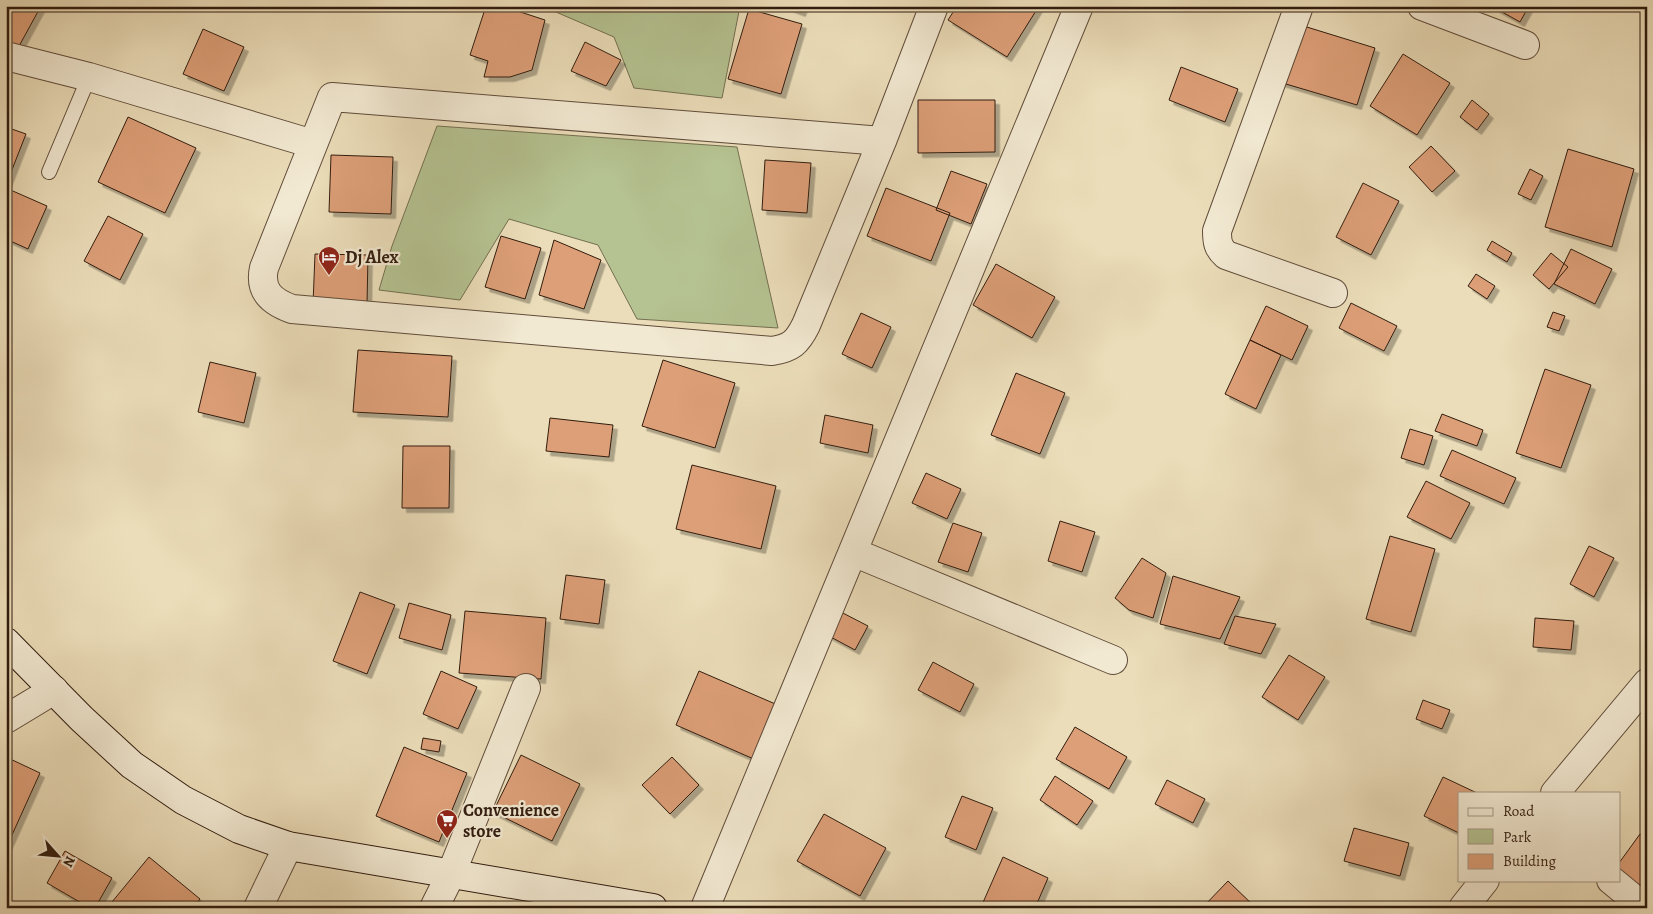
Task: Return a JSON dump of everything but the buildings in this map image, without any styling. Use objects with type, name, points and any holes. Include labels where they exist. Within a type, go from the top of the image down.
[{"type":"street","points":[[882,141],[332,97],[262,279],[265,290],[272,299],[281,306],[292,309],[772,351],[785,349],[800,337],[882,141],[934,6]]},
{"type":"street","points":[[705,908],[1079,6]]},
{"type":"street","points":[[1299,6],[1217,231],[1217,241],[1220,249],[1226,255],[1333,293]]},
{"type":"street","points":[[1422,6],[1525,45]]},
{"type":"street","points":[[6,56],[89,77],[313,144]]},
{"type":"street","points":[[853,552],[1113,660]]},
{"type":"street","points":[[6,642],[132,765],[182,800],[239,829],[288,846],[653,908]]},
{"type":"street","points":[[1556,792],[1647,683]]},
{"type":"street","points":[[434,908],[451,874],[526,688]]},
{"type":"street","points":[[6,719],[54,690]]},
{"type":"street","points":[[258,908],[288,846]]},
{"type":"street","points":[[1463,908],[1483,882]]},
{"type":"street","points":[[1613,882],[1645,908]]},
{"type":"lane","points":[[49,172],[89,77]]},
{"type":"green space","points":[[542,6],[740,6],[722,98],[634,88],[614,37]]},
{"type":"green space","points":[[437,126],[737,147],[778,328],[637,319],[598,245],[509,219],[460,300],[379,290],[392,246]]},
{"type":"place","name":"Dj Alex","points":[[329,276]]},
{"type":"place","name":"Convenience store","points":[[447,839]]}]
